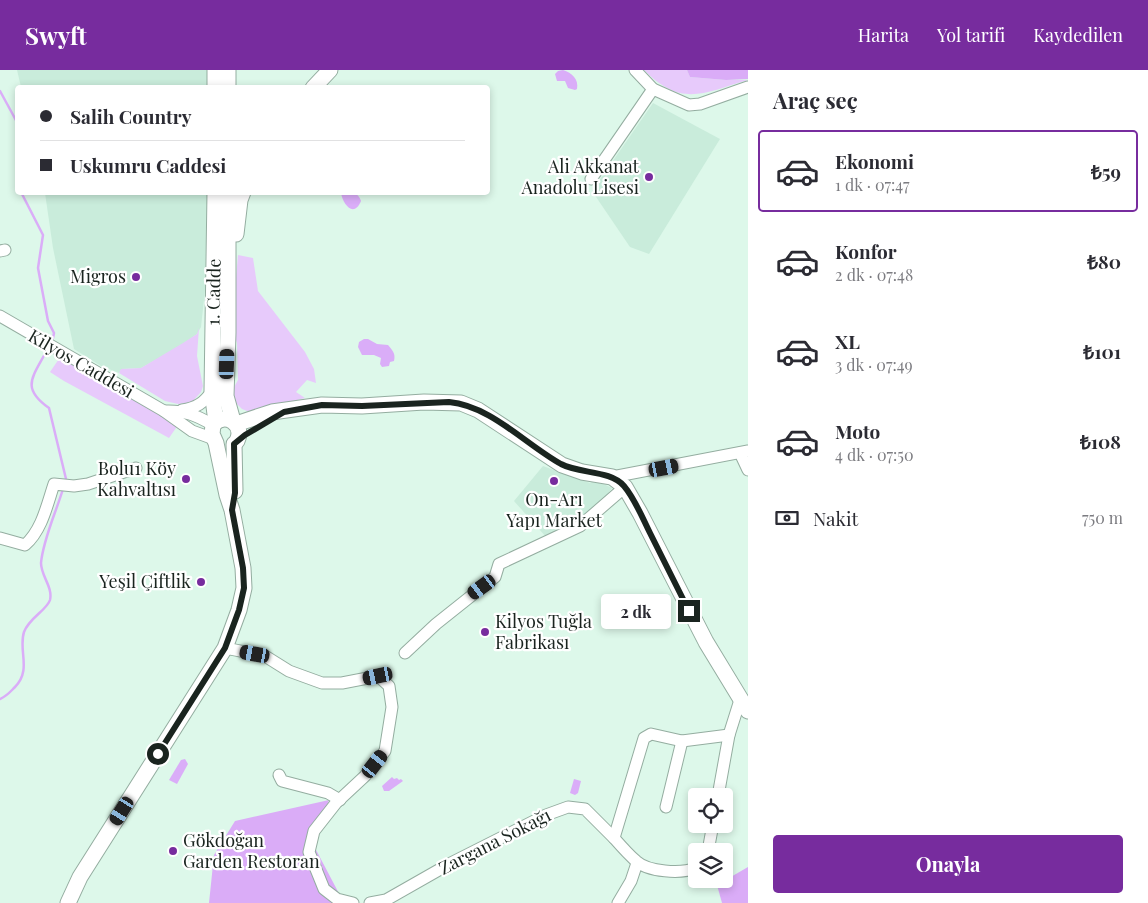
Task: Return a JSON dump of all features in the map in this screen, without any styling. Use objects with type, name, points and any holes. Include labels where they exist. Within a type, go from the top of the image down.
[{"type":"main road","points":[[215,70],[215,85]]},
{"type":"main road","points":[[228,70],[228,85]]},
{"type":"main road","points":[[316,85],[330,70]]},
{"type":"main road","name":"1. Cadde","points":[[228,195],[226,396],[234,422]]},
{"type":"main road","points":[[228,275],[242,195]]},
{"type":"main road","name":"1. Cadde","points":[[215,200],[212,391],[215,432],[227,495],[232,510]]},
{"type":"main road","points":[[284,412],[235,442],[225,446],[215,432],[225,419],[234,422],[272,412],[284,412],[322,405],[362,406],[424,402],[461,403],[478,410],[562,465],[582,472],[612,477],[625,487],[693,619],[744,705]]},
{"type":"main road","points":[[228,404],[238,414],[259,416]]},
{"type":"main road","points":[[68,903],[85,870],[225,648],[238,612],[244,588],[243,568],[232,510],[235,493],[235,442],[240,432],[234,422]]},
{"type":"street","points":[[635,70],[653,89],[689,105],[700,104],[748,87]]},
{"type":"street","points":[[592,179],[653,89]]},
{"type":"street","name":"Kilyos Caddesi","points":[[2,320],[164,411],[192,431],[215,432]]},
{"type":"street","points":[[164,411],[197,406],[212,391]]},
{"type":"street","points":[[179,410],[199,416],[215,432]]},
{"type":"street","points":[[612,477],[744,452],[748,470]]},
{"type":"street","points":[[0,538],[25,545],[33,538],[54,484],[88,484],[136,468]]},
{"type":"street","points":[[405,653],[442,619],[495,577],[499,564],[580,526],[625,487]]},
{"type":"street","points":[[225,648],[266,656],[289,671],[322,683],[342,683],[378,676],[389,686],[392,707],[385,751],[366,776],[340,800],[314,831],[309,852],[324,889],[337,899],[353,903]]},
{"type":"street","points":[[719,788],[729,735],[744,705]]},
{"type":"street","points":[[614,838],[644,738],[651,734],[682,741],[729,735]]},
{"type":"street","points":[[666,807],[682,741]]},
{"type":"street","points":[[279,775],[282,781],[328,793],[340,800]]},
{"type":"street","name":"Zargana Sokağı","points":[[370,903],[386,900],[452,863],[546,815],[568,808],[585,809],[637,862]]},
{"type":"street","points":[[618,903],[631,881],[637,862],[661,871],[688,870]]},
{"type":"shaded area","points":[[17,70],[207,70],[207,85],[21,85]]},
{"type":"shaded area","points":[[563,70],[574,77],[577,82],[577,89],[568,88],[565,81],[557,81],[555,74]]},
{"type":"shaded area","points":[[644,70],[687,70],[690,77],[748,80],[705,93],[682,93],[658,82]]},
{"type":"shaded area","points":[[687,70],[748,70],[748,79],[726,80],[690,77]]},
{"type":"shaded area","name":"Ali Akkanat Anadolu Lisesi","points":[[653,103],[720,139],[649,254],[630,247],[592,191]]},
{"type":"shaded area","points":[[45,195],[207,195],[205,290],[201,327],[197,334],[177,348],[141,368],[122,369],[119,373],[101,366],[74,349],[53,248]]},
{"type":"shaded area","points":[[342,195],[358,195],[361,201],[355,209],[349,208]]},
{"type":"shaded area","points":[[238,255],[253,258],[258,291],[305,352],[314,369],[316,383],[307,380],[296,392],[305,398],[250,412],[242,409],[236,403],[233,389],[238,380],[237,343],[233,332]]},
{"type":"shaded area","points":[[199,328],[197,356],[203,386],[201,392],[192,402],[178,404],[165,401],[119,373],[121,369],[141,368],[197,334]]},
{"type":"shaded area","points":[[364,339],[377,344],[388,345],[394,354],[394,361],[390,362],[389,366],[382,367],[380,364],[381,358],[374,355],[362,355],[358,347],[359,342]]},
{"type":"shaded area","points":[[61,356],[178,425],[169,438],[64,381],[50,372]]},
{"type":"shaded area","points":[[543,466],[590,483],[595,480],[612,488],[603,501],[576,522],[547,538],[514,501]]},
{"type":"shaded area","points":[[185,759],[188,764],[177,784],[169,780],[181,760]]},
{"type":"shaded area","points":[[392,777],[403,781],[389,791],[384,791],[382,786]]},
{"type":"shaded area","points":[[574,779],[581,781],[578,793],[575,795],[570,793]]},
{"type":"shaded area","points":[[329,800],[314,846],[344,903],[209,903],[214,855],[235,821]]},
{"type":"shaded area","points":[[748,867],[748,903],[722,903],[718,888],[733,888],[733,876]]},
{"type":"waterway","points":[[0,91],[15,118]]},
{"type":"waterway","points":[[23,195],[43,235],[38,268],[48,321],[54,333],[53,338]]},
{"type":"waterway","points":[[46,352],[33,376],[32,388],[40,401],[49,408],[66,479],[65,482]]},
{"type":"waterway","points":[[0,699],[5,697],[20,680],[24,667],[22,646],[24,632],[30,622],[50,600],[50,591],[41,563],[42,554],[63,489]]},
{"type":"place","name":"Ali Akkanat Anadolu Lisesi","points":[[649,177]]},
{"type":"place","name":"Migros","points":[[136,277]]},
{"type":"place","name":"Bolu1 Köy Kahvaltısı","points":[[186,479]]},
{"type":"place","name":"On-Arı Yapı Market","points":[[554,481]]},
{"type":"place","name":"Yeşil Çiftlik","points":[[201,582]]},
{"type":"place","name":"Kilyos Tuğla Fabrikası","points":[[485,632]]},
{"type":"place","name":"Gökdoğan Garden Restoran","points":[[173,851]]},
{"type":"route","points":[[158,754],[225,648],[239,610],[244,588],[243,568],[232,510],[235,493],[234,444],[245,435],[284,412],[322,405],[362,406],[424,402],[461,403],[478,410],[562,465],[582,472],[612,477],[620,482],[640,513],[689,611]]}]
